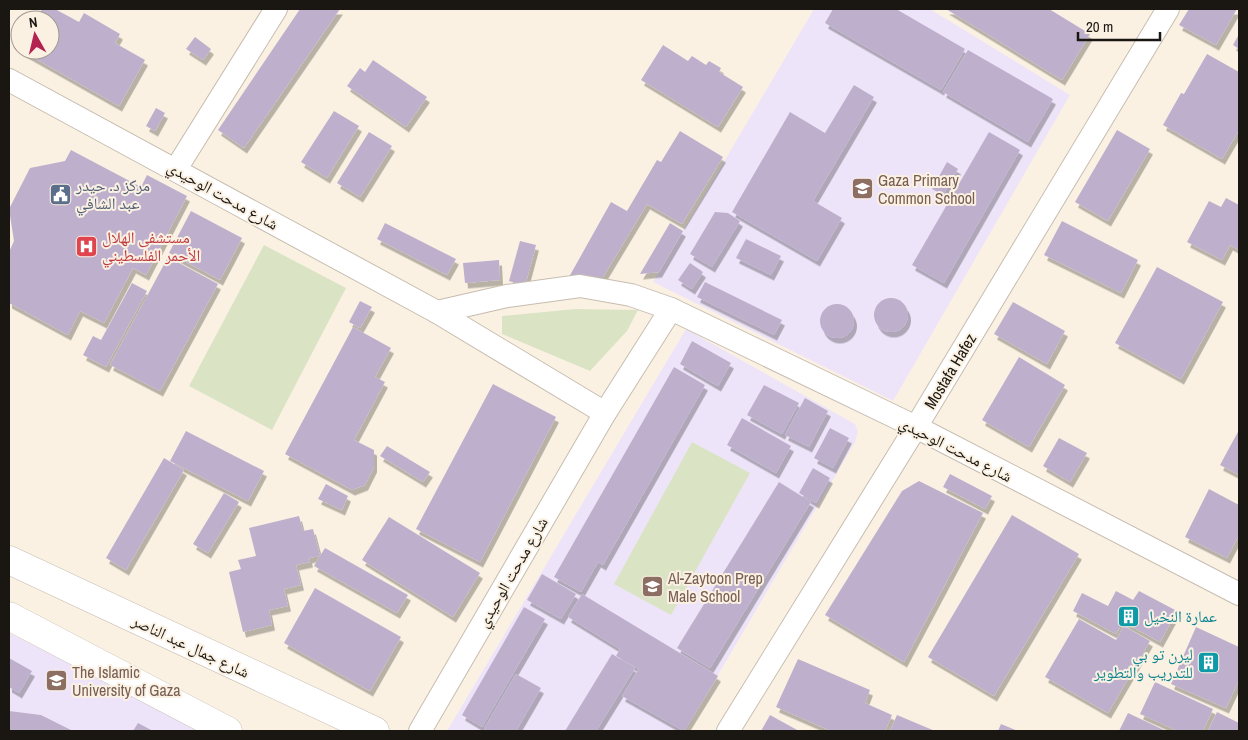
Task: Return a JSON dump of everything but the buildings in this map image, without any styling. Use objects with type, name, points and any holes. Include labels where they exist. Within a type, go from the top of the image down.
[{"type":"main road","name":"شارع جمال عبد الناصر","points":[[9,560],[375,731]]},
{"type":"main road","points":[[9,616],[228,731]]},
{"type":"street","points":[[176,169],[276,9]]},
{"type":"street","name":"Mostafa Hafez","points":[[728,731],[916,427],[1168,9]]},
{"type":"street","name":"شارع مدحت الوحيدي","points":[[9,80],[437,312],[605,413]]},
{"type":"street","name":"شارع مدحت الوحيدي","points":[[437,312],[507,296],[580,286],[631,295],[671,308],[916,427],[1239,594]]},
{"type":"street","name":"شارع مدحت الوحيدي","points":[[420,731],[605,413],[671,308]]},
{"type":"shaded area","name":"Gaza Primary Common School","points":[[814,9],[930,9],[1070,95],[893,401],[653,282]]},
{"type":"shaded area","name":"Al-Zaytoon Prep Male School","points":[[686,329],[855,424],[858,432],[855,442],[685,731],[447,731]]},
{"type":"shaded area","name":"The Islamic University of Gaza","points":[[9,633],[204,731],[9,731]]},
{"type":"green space","points":[[264,245],[346,288],[272,430],[189,386]]},
{"type":"green space","points":[[575,309],[638,310],[627,331],[590,371],[502,334],[502,316]]},
{"type":"green space","points":[[692,442],[750,473],[671,615],[614,584]]},
{"type":"place","name":"Gaza Primary Common School","points":[[862,189]]},
{"type":"place","name":"مركز د. حيدر عبد الشافي","points":[[60,194]]},
{"type":"place","name":"مستشفى الهلال الأحمر الفلسطيني","points":[[86,246]]},
{"type":"place","name":"Al-Zaytoon Prep Male School","points":[[652,587]]},
{"type":"place","name":"عمارة النخيل","points":[[1128,616]]},
{"type":"place","name":"ليرن تو بي للتدريب والتطوير","points":[[1209,663]]},
{"type":"place","name":"The Islamic University of Gaza","points":[[56,681]]}]
